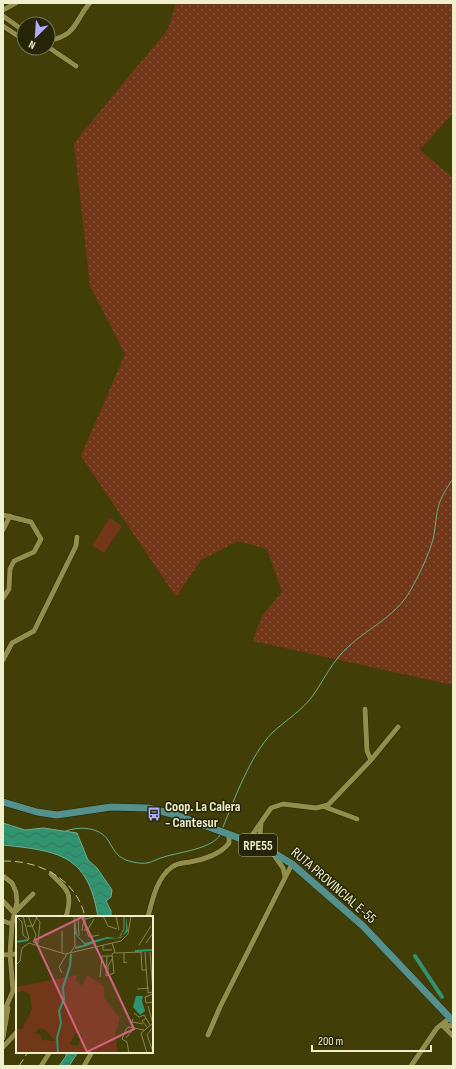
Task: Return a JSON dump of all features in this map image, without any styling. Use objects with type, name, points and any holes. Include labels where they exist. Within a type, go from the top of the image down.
[{"type":"main road","name":"RUTA PROVINCIAL E-55","points":[[3,802],[37,812],[57,815],[111,807],[148,808],[176,815],[259,845],[292,864],[363,926],[451,1020]]},
{"type":"street","points":[[3,10],[16,3]]},
{"type":"street","points":[[56,39],[70,32],[77,25],[90,3]]},
{"type":"street","points":[[3,16],[16,25]]},
{"type":"street","points":[[3,26],[16,35]]},
{"type":"street","points":[[56,52],[76,66]]},
{"type":"street","points":[[3,515],[31,522],[41,539],[34,552],[14,561],[10,568],[9,589],[3,598]]},
{"type":"street","points":[[3,530],[10,516]]},
{"type":"street","points":[[3,660],[12,643],[34,632],[36,629],[76,546],[77,537]]},
{"type":"street","points":[[365,709],[367,751],[371,760]]},
{"type":"street","points":[[248,841],[268,811],[278,804],[316,808],[324,807],[330,804],[371,760],[398,727]]},
{"type":"street","points":[[324,807],[357,820]]},
{"type":"street","points":[[259,845],[262,822]]},
{"type":"street","points":[[148,916],[155,894],[167,871],[177,864],[205,858],[222,850],[229,843],[229,834]]},
{"type":"street","points":[[271,851],[284,868],[285,878]]},
{"type":"street","points":[[208,1035],[220,1007],[292,864]]},
{"type":"street","points":[[50,874],[68,893],[70,901],[66,916]]},
{"type":"street","points":[[3,876],[12,883],[16,892],[17,902],[12,924],[10,954],[13,991]]},
{"type":"street","points":[[14,913],[33,894]]},
{"type":"street","points":[[3,901],[14,913]]},
{"type":"street","points":[[3,921],[12,924]]},
{"type":"street","points":[[3,955],[16,954]]},
{"type":"street","points":[[3,1014],[16,986]]},
{"type":"street","points":[[3,1038],[8,1005]]},
{"type":"street","points":[[411,1066],[437,1028],[451,1020]]},
{"type":"street","points":[[442,1025],[453,1026]]},
{"type":"street","points":[[442,1025],[450,1031],[453,1036]]},
{"type":"street","points":[[3,1047],[16,1033]]},
{"type":"street","points":[[41,1066],[49,1053]]},
{"type":"street","points":[[84,1066],[91,1053]]},
{"type":"shaded area","points":[[176,3],[453,3],[453,113],[420,150],[453,178],[453,685],[253,641],[262,616],[282,592],[267,549],[238,541],[201,560],[176,597],[81,456],[125,354],[90,286],[74,143],[168,29]]},
{"type":"shaded area","points":[[110,518],[122,526],[104,553],[92,545]]},
{"type":"water","points":[[3,823],[25,830],[43,828],[77,833],[88,860],[97,868],[112,890],[111,897],[106,901],[111,911],[111,916],[98,916],[87,880],[78,868],[67,860],[55,854],[40,850],[3,845]]},
{"type":"water","points":[[66,1053],[77,1053],[69,1066],[59,1066],[66,1056]]},
{"type":"waterway","points":[[223,827],[250,765],[264,742],[272,733],[310,700],[343,652],[394,611],[407,596],[427,558],[434,535],[439,506],[443,494],[453,479]]},
{"type":"waterway","points":[[66,831],[83,828],[100,832],[108,840],[115,852],[128,861],[136,863],[149,862],[203,847],[216,840],[220,835]]},
{"type":"waterway","points":[[415,956],[442,997]]},
{"type":"railway","points":[[3,861],[30,864],[43,868],[54,874],[65,882],[74,892],[81,904],[85,916]]},
{"type":"railway","points":[[19,1066],[27,1053]]},
{"type":"place","name":"Coop. La Calera - Cantesur","points":[[154,814]]}]
